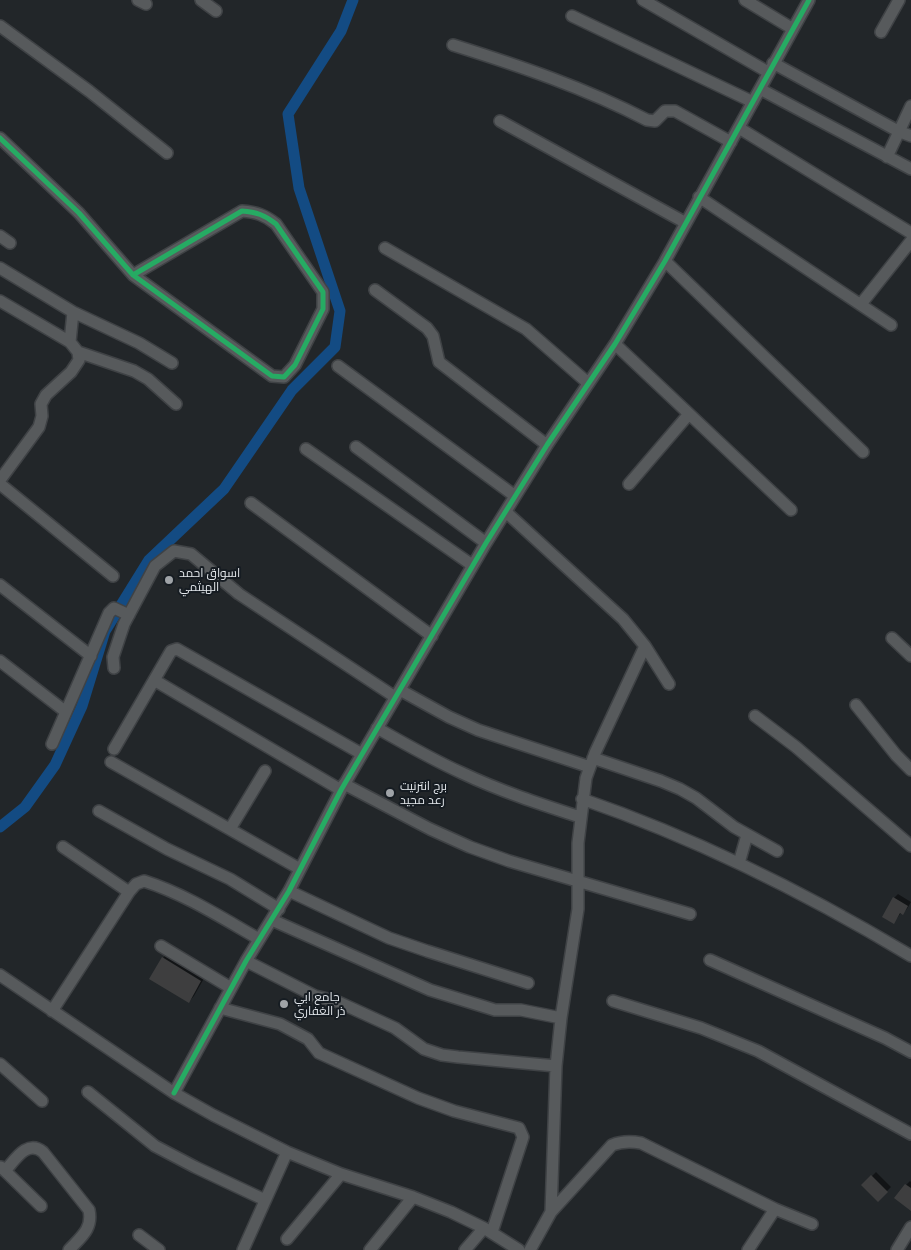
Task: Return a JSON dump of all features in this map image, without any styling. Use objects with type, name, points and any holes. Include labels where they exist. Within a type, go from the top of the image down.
[{"type":"street","points":[[202,0],[216,10]]},
{"type":"street","points":[[643,0],[771,67],[911,136]]},
{"type":"street","points":[[745,0],[793,28]]},
{"type":"street","points":[[174,1093],[246,961],[289,892],[343,787],[377,728],[486,543],[547,445],[615,344],[665,261],[809,0]]},
{"type":"street","points":[[881,32],[899,0]]},
{"type":"street","points":[[572,16],[753,102]]},
{"type":"street","points":[[0,26],[89,91],[167,153]]},
{"type":"street","points":[[453,45],[548,76],[602,98],[647,120],[655,121],[665,111],[675,112],[731,142]]},
{"type":"street","points":[[760,89],[911,169]]},
{"type":"street","points":[[887,157],[911,106]]},
{"type":"street","points":[[500,121],[686,223]]},
{"type":"street","points":[[739,128],[911,232]]},
{"type":"street","points":[[0,138],[79,213],[133,275],[272,376],[284,377],[295,365],[323,308],[322,292],[276,224],[267,216],[253,212],[242,211],[133,275]]},
{"type":"street","points":[[699,198],[891,325]]},
{"type":"street","points":[[0,236],[10,243]]},
{"type":"street","points":[[861,304],[911,241]]},
{"type":"street","points":[[385,248],[526,329],[588,384]]},
{"type":"street","points":[[665,261],[863,452]]},
{"type":"street","points":[[0,268],[73,312],[172,362]]},
{"type":"street","points":[[375,290],[427,328],[433,336],[439,362],[547,445]]},
{"type":"street","points":[[0,301],[70,342],[78,352],[79,360],[71,372],[46,395],[41,404],[42,416],[39,427],[0,482],[113,576]]},
{"type":"street","points":[[70,342],[73,312]]},
{"type":"street","points":[[615,344],[791,510]]},
{"type":"street","points":[[78,352],[134,371],[148,379],[176,404]]},
{"type":"street","points":[[338,366],[516,496]]},
{"type":"street","points":[[629,484],[689,414]]},
{"type":"street","points":[[356,447],[486,543]]},
{"type":"street","points":[[306,449],[472,566]]},
{"type":"street","points":[[251,503],[432,636]]},
{"type":"street","points":[[506,512],[622,620],[645,646],[669,684]]},
{"type":"street","points":[[114,668],[113,657],[124,624],[155,566],[174,551],[191,554],[239,594],[398,694],[478,730],[661,781],[696,798],[747,835],[777,851]]},
{"type":"street","points":[[0,585],[91,656]]},
{"type":"street","points":[[52,744],[109,613],[114,608],[129,614]]},
{"type":"street","points":[[892,638],[911,656]]},
{"type":"street","points":[[551,1212],[556,1066],[561,1018],[578,909],[577,860],[582,799],[591,763],[645,646]]},
{"type":"street","points":[[114,749],[171,651],[177,649],[362,754]]},
{"type":"street","points":[[0,661],[66,712]]},
{"type":"street","points":[[154,680],[343,787],[470,847],[509,861],[690,914]]},
{"type":"street","points":[[856,705],[896,755],[911,770]]},
{"type":"street","points":[[755,716],[796,747],[911,846]]},
{"type":"street","points":[[377,728],[461,773],[526,799],[580,817]]},
{"type":"street","points":[[111,762],[300,869]]},
{"type":"street","points":[[230,829],[265,771]]},
{"type":"street","points":[[582,799],[643,820],[739,862],[818,902],[911,956]]},
{"type":"street","points":[[99,811],[167,849],[230,880],[278,909]]},
{"type":"street","points":[[739,862],[747,835]]},
{"type":"street","points":[[63,846],[129,892]]},
{"type":"street","points":[[52,1011],[129,892],[136,884],[144,880],[162,886],[259,939]]},
{"type":"street","points":[[289,892],[389,938],[528,983]]},
{"type":"street","points":[[272,920],[425,988],[488,1008],[521,1010],[561,1018]]},
{"type":"street","points":[[161,946],[231,988]]},
{"type":"street","points":[[710,960],[885,1038],[911,1052]]},
{"type":"street","points":[[246,961],[315,996],[336,1001],[395,1028],[424,1049],[442,1055],[556,1066]]},
{"type":"street","points":[[0,975],[174,1093],[288,1152],[341,1174],[413,1197],[488,1230],[519,1250]]},
{"type":"street","points":[[613,1001],[701,1028],[758,1051],[911,1134]]},
{"type":"street","points":[[220,1008],[280,1024],[308,1039],[319,1053],[418,1098],[454,1111],[519,1128],[523,1137],[488,1230],[465,1250]]},
{"type":"street","points":[[0,1064],[42,1102]]},
{"type":"street","points":[[88,1092],[155,1146],[265,1200]]},
{"type":"street","points":[[530,1250],[551,1212],[612,1145],[619,1142],[632,1141],[641,1144],[775,1209],[812,1224]]},
{"type":"street","points":[[41,1206],[3,1168],[24,1150],[30,1148],[37,1148],[43,1152],[89,1210],[88,1227],[69,1250]]},
{"type":"street","points":[[243,1250],[288,1152]]},
{"type":"street","points":[[287,1240],[341,1174]]},
{"type":"street","points":[[370,1250],[413,1197]]},
{"type":"street","points":[[748,1250],[775,1209]]},
{"type":"street","points":[[896,1250],[911,1227]]},
{"type":"street","points":[[139,1235],[159,1250]]},
{"type":"building","points":[[893,897],[908,906],[903,915],[900,913],[894,924],[882,917]]},
{"type":"building","points":[[162,957],[201,981],[189,1003],[149,979]]},
{"type":"building","points":[[871,1175],[888,1192],[878,1202],[861,1185]]},
{"type":"building","points":[[905,1184],[911,1188],[911,1211],[894,1198]]},
{"type":"waterway","points":[[0,827],[25,807],[55,765],[82,706],[105,631],[149,560],[224,489],[292,390],[335,347],[340,311],[299,188],[288,114],[341,31],[353,0]]},
{"type":"cycle path","points":[[174,1093],[246,961],[289,891],[341,790],[486,543],[547,445],[615,344],[665,261],[809,0]]},
{"type":"cycle path","points":[[0,138],[79,213],[133,275],[272,376],[284,377],[295,365],[323,309],[323,292],[276,224],[268,218],[252,212],[242,211],[133,275]]},
{"type":"place","name":"اسواق احمد الهيثمي","points":[[169,580]]},
{"type":"place","name":"برج انترنيت رعد مجيد","points":[[390,793]]},
{"type":"place","name":"جامع ابي ذر الغفاري","points":[[284,1004]]}]
